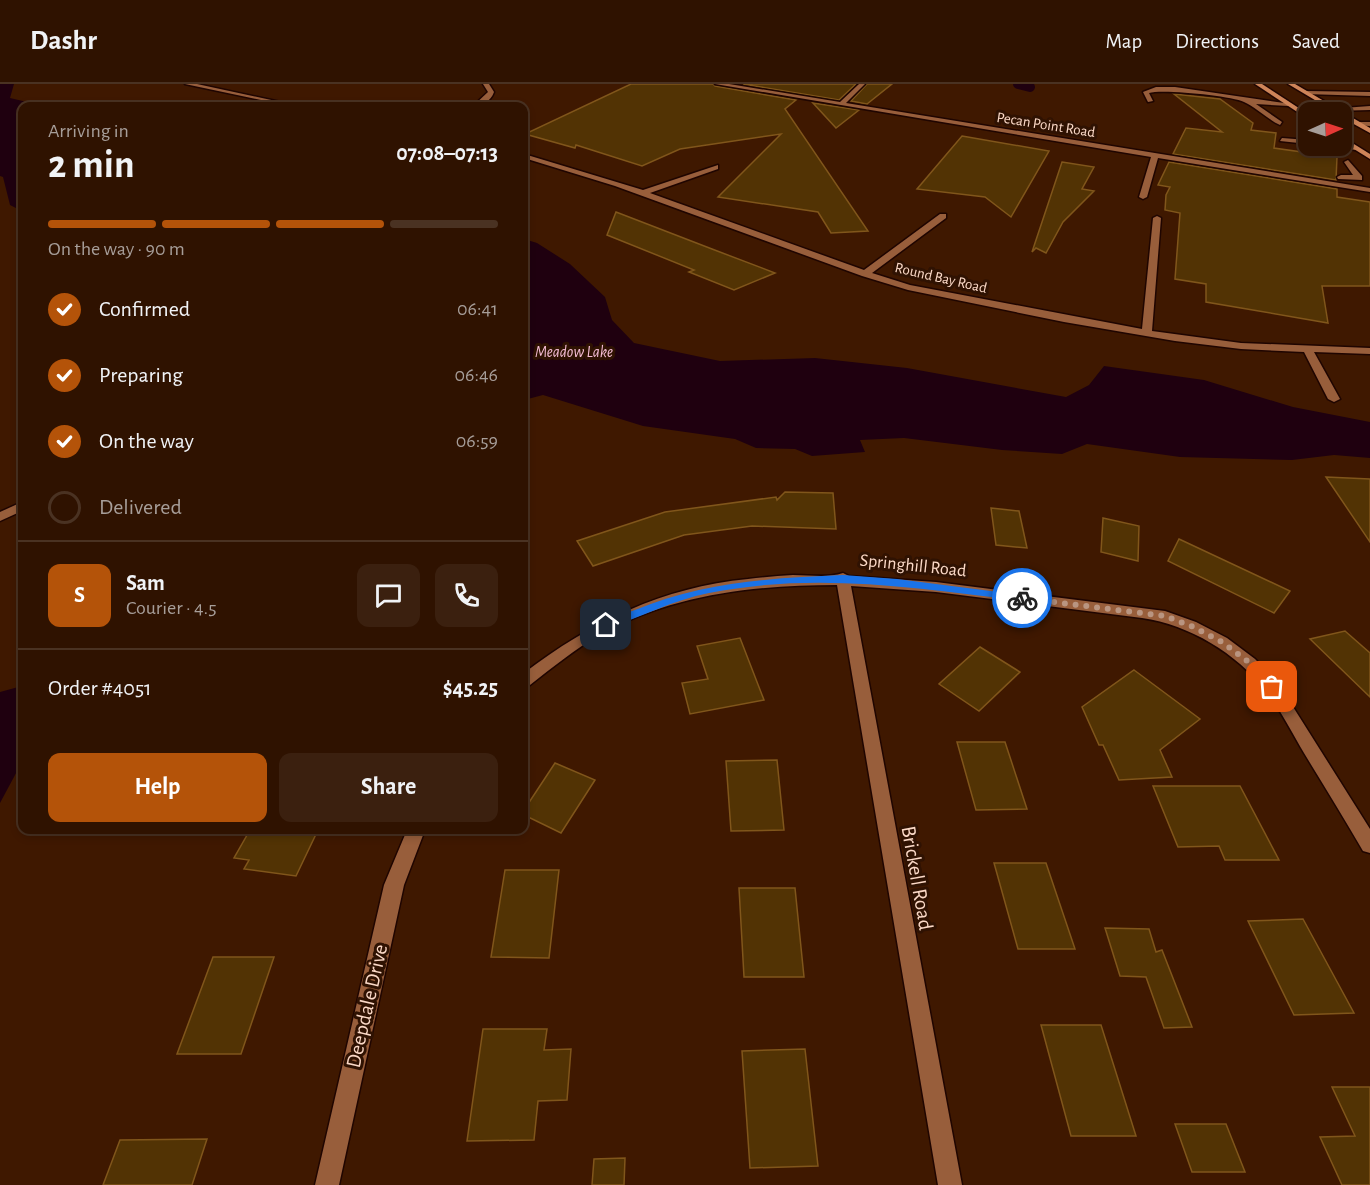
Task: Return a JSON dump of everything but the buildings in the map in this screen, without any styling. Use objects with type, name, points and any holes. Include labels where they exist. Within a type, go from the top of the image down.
[{"type":"main road","points":[[1258,84],[1298,110]]},
{"type":"main road","points":[[1291,84],[1322,102]]},
{"type":"main road","points":[[1352,120],[1370,131]]},
{"type":"main road","points":[[1352,146],[1370,157]]},
{"type":"street","points":[[188,84],[276,102]]},
{"type":"street","points":[[482,102],[489,97],[491,92],[486,84]]},
{"type":"street","name":"Pecan Point Road","points":[[718,84],[843,102],[1155,156],[1370,189]]},
{"type":"street","points":[[751,84],[843,102],[862,84]]},
{"type":"street","points":[[1150,101],[1146,92],[1164,88],[1288,104]]},
{"type":"street","points":[[1307,93],[1370,94]]},
{"type":"street","points":[[1251,101],[1248,102],[1280,123]]},
{"type":"street","points":[[1352,110],[1370,108]]},
{"type":"street","points":[[1358,124],[1370,124]]},
{"type":"street","points":[[1282,140],[1298,141]]},
{"type":"street","points":[[1143,198],[1155,156]]},
{"type":"street","name":"Round Bay Road","points":[[528,157],[643,193],[865,274],[952,297],[1147,333],[1241,346],[1370,351]]},
{"type":"street","points":[[1248,171],[1250,162],[1359,178]]},
{"type":"street","points":[[1348,162],[1370,189]]},
{"type":"street","points":[[643,193],[715,167]]},
{"type":"street","points":[[865,274],[943,216]]},
{"type":"street","points":[[1147,333],[1157,218]]},
{"type":"street","points":[[1308,350],[1334,399]]},
{"type":"street","points":[[0,517],[18,509]]},
{"type":"street","points":[[528,678],[563,651],[606,625],[661,603],[708,590],[762,582],[843,578]]},
{"type":"street","name":"Springhill Road","points":[[843,578],[897,582],[1165,616],[1191,626],[1222,642],[1250,663],[1272,687],[1370,845]]},
{"type":"street","name":"Brickell Road","points":[[843,578],[950,1185]]},
{"type":"street","name":"Deepdale Drive","points":[[327,1185],[394,885],[414,834]]},
{"type":"water","points":[[0,84],[14,84],[10,98],[27,102],[18,102],[18,209],[10,205],[3,177],[0,176]]},
{"type":"water","name":"Meadow Lake","points":[[528,240],[537,243],[570,264],[605,297],[612,320],[634,343],[720,361],[815,358],[907,368],[1066,397],[1089,385],[1104,366],[1204,380],[1293,407],[1370,422],[1370,458],[1334,455],[1292,460],[1180,457],[1087,444],[1062,454],[1002,450],[904,438],[860,440],[865,452],[812,456],[795,449],[756,448],[735,439],[643,426],[543,395],[528,399]]},
{"type":"water","points":[[18,687],[18,769],[0,803],[0,692]]},
{"type":"waterway","points":[[1018,84],[1030,87]]},
{"type":"way so far","points":[[1022,598],[1165,616],[1222,642],[1250,663],[1272,687]]},
{"type":"route","points":[[606,625],[661,603],[708,590],[762,582],[818,578],[897,582],[1022,598]]}]
